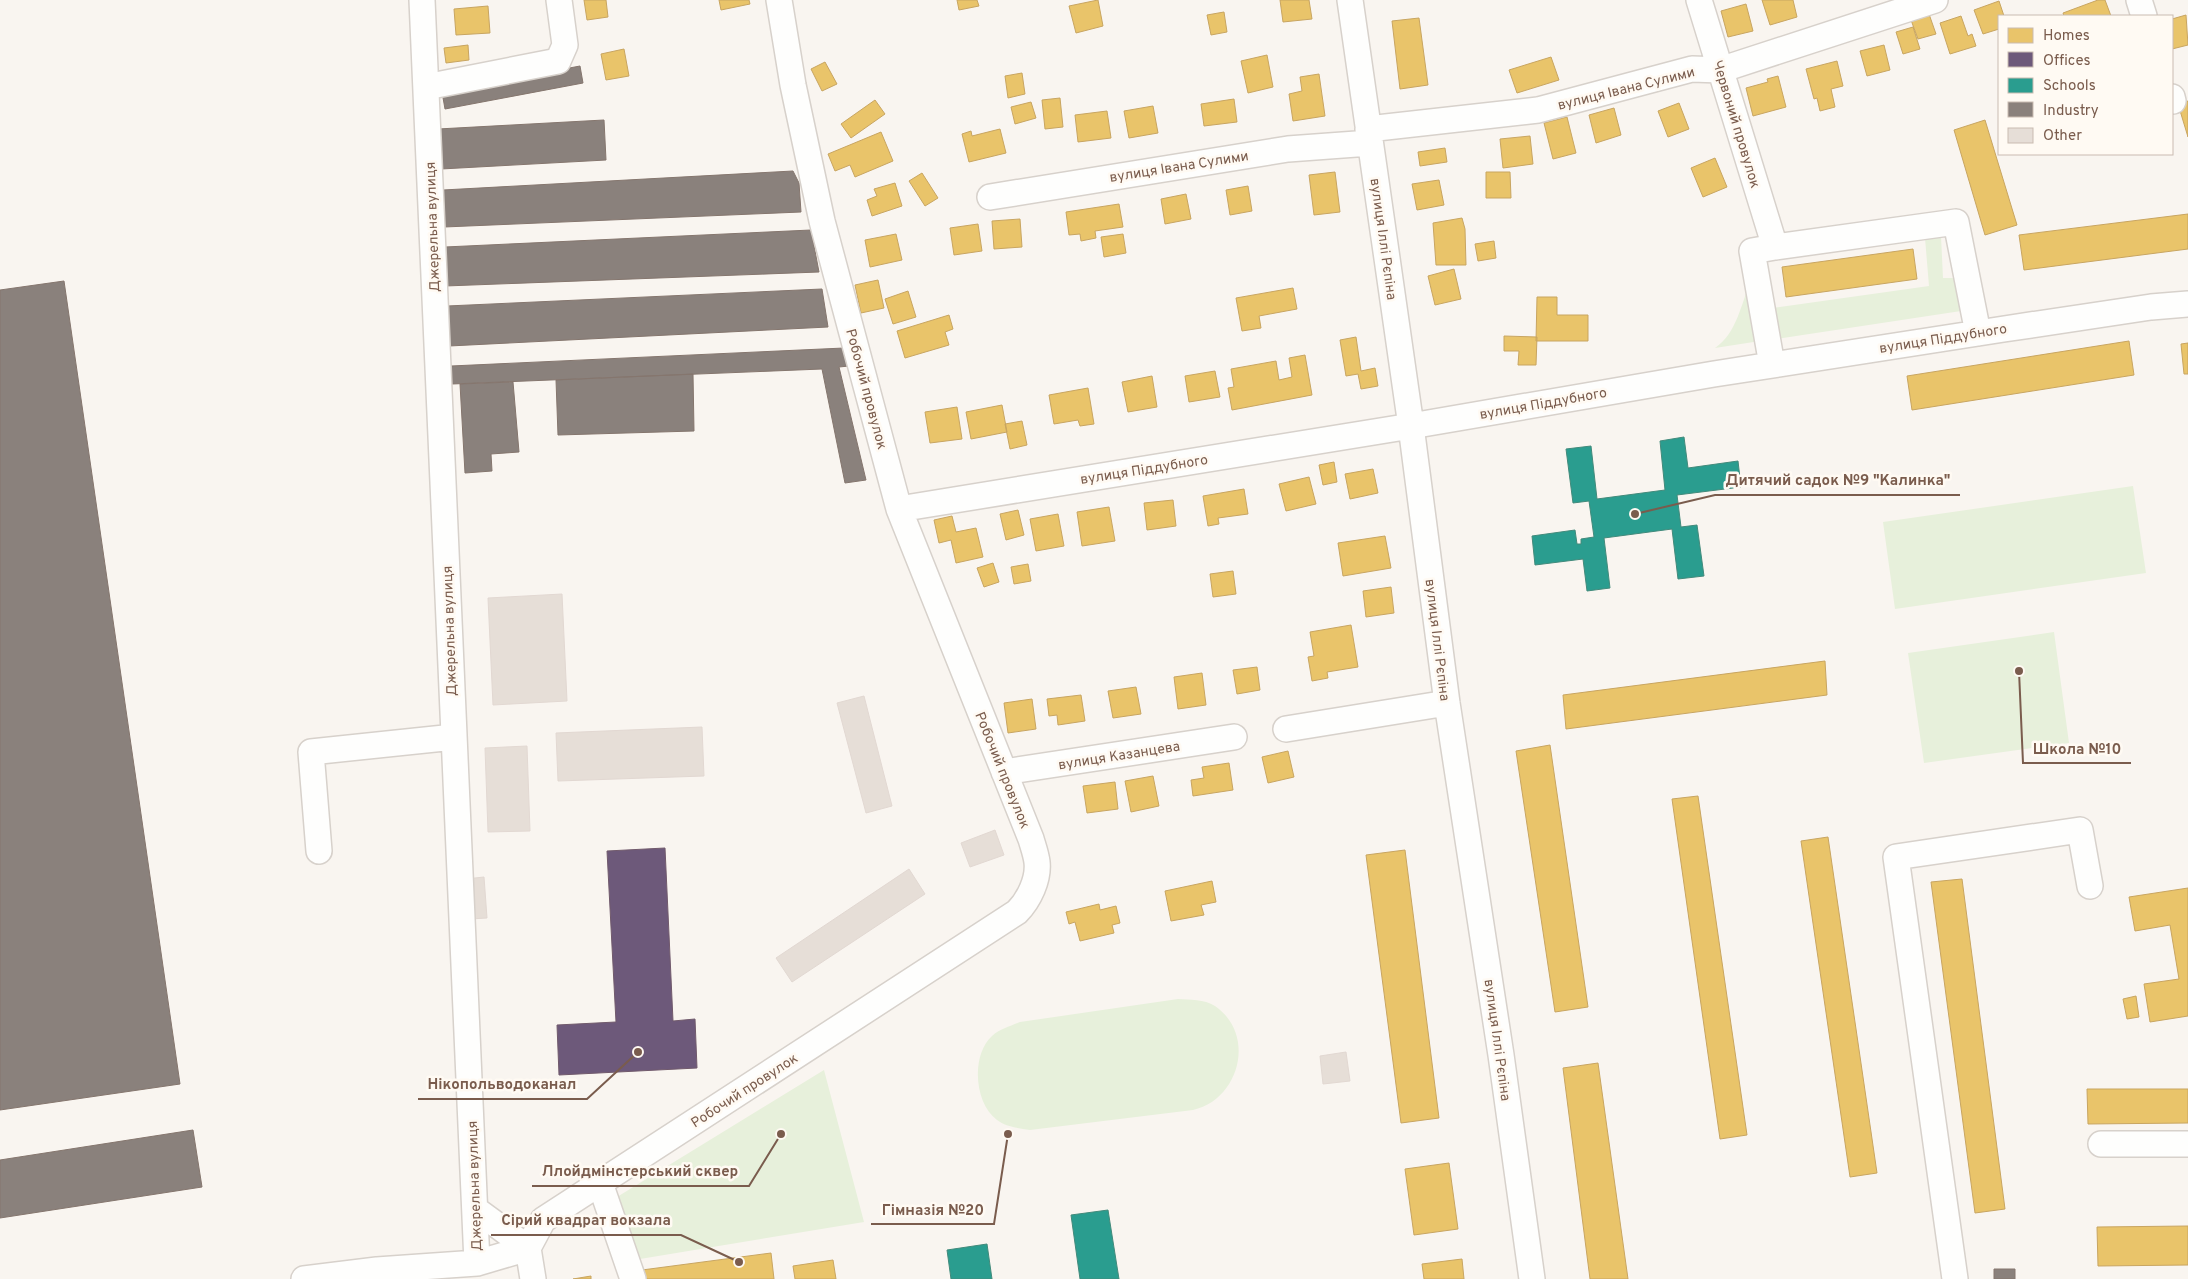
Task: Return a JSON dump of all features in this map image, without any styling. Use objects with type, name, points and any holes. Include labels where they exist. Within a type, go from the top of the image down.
[{"type":"street","name":"Джерельна вулиця","points":[[422,0],[477,1263]]},
{"type":"street","points":[[426,87],[558,61],[565,45],[558,0]]},
{"type":"street","name":"Робочий провулок","points":[[528,1248],[543,1220],[1018,912],[1027,902],[1038,864],[1031,839],[899,509],[822,221],[792,85],[779,0]]},
{"type":"street","name":"вулиця Іллі Рєпіна","points":[[1350,0],[1411,426],[1447,703],[1501,1055],[1532,1279]]},
{"type":"street","name":"Червоний провулок","points":[[1699,0],[1775,248]]},
{"type":"street","name":"вулиця Івана Сулими","points":[[990,197],[1538,110],[1692,69],[1720,70],[1935,0]]},
{"type":"street","points":[[2139,0],[2144,15]]},
{"type":"street","points":[[1772,365],[1752,251],[1956,222],[1978,332]]},
{"type":"street","name":"вулиця Піддубного","points":[[899,509],[1978,332],[2151,307],[2188,304]]},
{"type":"street","points":[[1286,729],[1447,703]]},
{"type":"street","points":[[318,851],[311,752],[454,737]]},
{"type":"street","name":"вулиця Казанцева","points":[[1004,772],[1234,737]]},
{"type":"street","points":[[1955,1279],[1896,857],[2080,830],[2090,886]]},
{"type":"street","points":[[2100,1144],[2188,1144]]},
{"type":"street","points":[[600,1183],[633,1279]]},
{"type":"street","points":[[475,1209],[528,1248],[533,1279]]},
{"type":"street","points":[[304,1279],[377,1270],[477,1263],[528,1248]]},
{"type":"green space","points":[[1941,236],[1943,278],[1960,278],[1961,311],[1777,339],[1772,308],[1929,286],[1925,238]]},
{"type":"green space","points":[[1751,280],[1760,341],[1715,348],[1722,342],[1733,326]]},
{"type":"green space","points":[[2133,486],[2146,573],[1895,609],[1883,522]]},
{"type":"green space","points":[[2054,632],[2069,743],[1924,763],[1908,653]]},
{"type":"green space","points":[[1178,999],[1202,1001],[1215,1006],[1228,1018],[1236,1033],[1239,1049],[1237,1065],[1231,1080],[1222,1094],[1209,1104],[1193,1110],[1030,1130],[1004,1124],[989,1112],[980,1091],[978,1066],[985,1044],[992,1036],[1002,1030],[1020,1022]]},
{"type":"green space","points":[[824,1070],[864,1222],[634,1260],[617,1197]]},
{"type":"building: Homes","points":[[584,0],[606,0],[608,17],[587,20]]},
{"type":"building: Homes","points":[[719,0],[749,0],[750,4],[721,10]]},
{"type":"building: Homes","points":[[957,0],[977,0],[979,6],[959,10]]},
{"type":"building: Homes","points":[[1098,0],[1103,26],[1076,33],[1069,6]]},
{"type":"building: Homes","points":[[1280,0],[1309,0],[1312,19],[1283,22]]},
{"type":"building: Homes","points":[[1762,0],[1793,0],[1797,17],[1770,25]]},
{"type":"building: Homes","points":[[2098,0],[2105,0],[2111,15],[2064,15],[2063,13]]},
{"type":"building: Homes","points":[[1999,1],[2004,15],[1998,15],[1998,29],[1983,34],[1974,10]]},
{"type":"building: Homes","points":[[1746,4],[1753,31],[1728,37],[1721,11]]},
{"type":"building: Homes","points":[[488,6],[490,33],[456,35],[454,9]]},
{"type":"building: Homes","points":[[1224,12],[1227,32],[1211,35],[1207,15]]},
{"type":"building: Homes","points":[[1929,14],[1936,34],[1918,39],[1911,20]]},
{"type":"building: Homes","points":[[2186,15],[2188,45],[2173,49],[2173,19]]},
{"type":"building: Homes","points":[[1961,16],[1968,36],[1972,34],[1976,46],[1950,54],[1940,23]]},
{"type":"building: Homes","points":[[1419,18],[1428,85],[1400,89],[1392,21]]},
{"type":"building: Homes","points":[[1913,27],[1920,49],[1903,54],[1896,32]]},
{"type":"building: Homes","points":[[468,45],[469,60],[446,63],[444,48]]},
{"type":"building: Homes","points":[[1884,45],[1890,70],[1867,76],[1860,51]]},
{"type":"building: Homes","points":[[624,49],[629,76],[606,80],[601,54]]},
{"type":"building: Homes","points":[[1267,55],[1273,87],[1248,93],[1241,61]]},
{"type":"building: Homes","points":[[1551,57],[1559,80],[1517,93],[1509,70]]},
{"type":"building: Homes","points":[[1837,61],[1843,86],[1831,89],[1835,107],[1820,111],[1817,98],[1814,99],[1806,69]]},
{"type":"building: Homes","points":[[825,62],[837,84],[822,91],[811,69]]},
{"type":"building: Homes","points":[[1022,73],[1025,94],[1008,98],[1005,76]]},
{"type":"building: Homes","points":[[1319,74],[1325,116],[1293,121],[1289,94],[1302,91],[1300,77]]},
{"type":"building: Homes","points":[[1778,76],[1786,107],[1753,116],[1746,88],[1768,82],[1767,79]]},
{"type":"building: Homes","points":[[1060,98],[1063,127],[1045,129],[1042,100]]},
{"type":"building: Homes","points":[[1234,99],[1237,122],[1204,126],[1201,104]]},
{"type":"building: Homes","points":[[875,100],[885,114],[851,138],[841,124]]},
{"type":"building: Homes","points":[[2188,101],[2188,137],[2178,104]]},
{"type":"building: Homes","points":[[1031,102],[1036,118],[1015,124],[1011,107]]},
{"type":"building: Homes","points":[[1679,103],[1689,129],[1668,137],[1658,111]]},
{"type":"building: Homes","points":[[1153,106],[1158,133],[1129,138],[1124,111]]},
{"type":"building: Homes","points":[[1614,108],[1621,135],[1596,143],[1589,115]]},
{"type":"building: Homes","points":[[1107,111],[1111,138],[1078,142],[1075,115]]},
{"type":"building: Homes","points":[[1567,117],[1576,153],[1553,159],[1544,123]]},
{"type":"building: Homes","points":[[1985,120],[2017,225],[1985,235],[1954,130]]},
{"type":"building: Homes","points":[[1000,129],[1006,153],[969,162],[962,134],[971,131],[972,136]]},
{"type":"building: Homes","points":[[881,132],[893,161],[855,177],[850,165],[835,171],[828,154]]},
{"type":"building: Homes","points":[[1530,136],[1533,164],[1503,168],[1500,139]]},
{"type":"building: Homes","points":[[1445,148],[1447,162],[1420,166],[1418,152]]},
{"type":"building: Homes","points":[[1715,158],[1727,187],[1703,197],[1691,168]]},
{"type":"building: Homes","points":[[1335,172],[1340,212],[1314,215],[1309,175]]},
{"type":"building: Homes","points":[[1486,172],[1510,172],[1511,198],[1486,198]]},
{"type":"building: Homes","points":[[922,173],[938,198],[925,206],[909,181]]},
{"type":"building: Homes","points":[[1439,180],[1444,205],[1417,210],[1412,184]]},
{"type":"building: Homes","points":[[895,183],[902,206],[872,216],[867,200],[877,196],[874,189]]},
{"type":"building: Homes","points":[[1248,186],[1252,211],[1230,215],[1226,190]]},
{"type":"building: Homes","points":[[1186,194],[1191,219],[1165,224],[1161,199]]},
{"type":"building: Homes","points":[[1119,204],[1123,227],[1095,231],[1096,238],[1081,241],[1080,234],[1069,235],[1066,212]]},
{"type":"building: Homes","points":[[2188,214],[2188,249],[2024,270],[2019,235]]},
{"type":"building: Homes","points":[[1462,218],[1465,229],[1466,265],[1436,265],[1433,223]]},
{"type":"building: Homes","points":[[1020,219],[1022,247],[994,249],[992,221]]},
{"type":"building: Homes","points":[[978,224],[982,251],[954,255],[950,228]]},
{"type":"building: Homes","points":[[896,234],[902,260],[870,267],[865,240]]},
{"type":"building: Homes","points":[[1123,234],[1126,253],[1104,257],[1101,237]]},
{"type":"building: Homes","points":[[1494,241],[1496,258],[1478,261],[1475,244]]},
{"type":"building: Homes","points":[[1913,249],[1917,279],[1786,297],[1782,267]]},
{"type":"building: Homes","points":[[1454,269],[1461,299],[1435,305],[1428,276]]},
{"type":"building: Homes","points":[[878,280],[884,308],[861,313],[855,285]]},
{"type":"building: Homes","points":[[1293,288],[1297,309],[1259,316],[1261,328],[1242,331],[1236,298]]},
{"type":"building: Homes","points":[[908,291],[916,317],[893,324],[885,299]]},
{"type":"building: Homes","points":[[1537,297],[1557,297],[1557,315],[1588,315],[1588,341],[1536,341]]},
{"type":"building: Homes","points":[[949,315],[953,329],[945,332],[949,345],[905,358],[897,331]]},
{"type":"building: Homes","points":[[1504,336],[1537,337],[1536,365],[1518,365],[1519,351],[1504,351]]},
{"type":"building: Homes","points":[[1356,337],[1361,371],[1375,368],[1378,386],[1361,389],[1358,374],[1346,376],[1340,340]]},
{"type":"building: Homes","points":[[2129,341],[2134,375],[1912,410],[1907,376]]},
{"type":"building: Homes","points":[[2188,343],[2188,374],[2184,374],[2181,344]]},
{"type":"building: Homes","points":[[1305,355],[1312,395],[1232,410],[1228,388],[1234,387],[1231,369],[1276,361],[1279,380],[1292,377],[1289,358]]},
{"type":"building: Homes","points":[[1215,371],[1220,397],[1189,402],[1185,376]]},
{"type":"building: Homes","points":[[1152,376],[1157,407],[1128,412],[1122,382]]},
{"type":"building: Homes","points":[[1088,388],[1094,424],[1080,426],[1078,420],[1054,424],[1049,395]]},
{"type":"building: Homes","points":[[1002,405],[1007,432],[971,439],[966,412]]},
{"type":"building: Homes","points":[[957,407],[962,439],[930,443],[925,412]]},
{"type":"building: Homes","points":[[1022,421],[1027,445],[1010,449],[1005,424]]},
{"type":"building: Homes","points":[[1334,462],[1337,482],[1323,485],[1319,465]]},
{"type":"building: Homes","points":[[1373,469],[1378,493],[1350,499],[1345,474]]},
{"type":"building: Homes","points":[[1309,477],[1316,504],[1286,511],[1279,484]]},
{"type":"building: Homes","points":[[1244,489],[1248,514],[1218,518],[1219,524],[1208,526],[1203,496]]},
{"type":"building: Homes","points":[[1173,500],[1176,526],[1147,530],[1144,503]]},
{"type":"building: Homes","points":[[1109,507],[1115,541],[1082,546],[1077,512]]},
{"type":"building: Homes","points":[[1018,510],[1024,535],[1006,540],[1000,514]]},
{"type":"building: Homes","points":[[1058,514],[1064,546],[1036,551],[1030,519]]},
{"type":"building: Homes","points":[[952,516],[956,532],[976,528],[983,557],[956,563],[951,540],[939,543],[934,520]]},
{"type":"building: Homes","points":[[1385,536],[1391,568],[1343,576],[1338,543]]},
{"type":"building: Homes","points":[[993,563],[999,582],[984,587],[977,568]]},
{"type":"building: Homes","points":[[1028,564],[1031,581],[1014,584],[1011,567]]},
{"type":"building: Homes","points":[[1233,571],[1236,594],[1213,597],[1210,574]]},
{"type":"building: Homes","points":[[1391,587],[1394,613],[1366,617],[1363,591]]},
{"type":"building: Homes","points":[[1351,625],[1358,667],[1327,672],[1328,678],[1312,681],[1308,657],[1314,656],[1310,632]]},
{"type":"building: Homes","points":[[1825,661],[1827,695],[1566,729],[1563,695]]},
{"type":"building: Homes","points":[[1257,667],[1260,690],[1237,694],[1233,670]]},
{"type":"building: Homes","points":[[1202,673],[1206,705],[1178,709],[1174,677]]},
{"type":"building: Homes","points":[[1136,687],[1141,714],[1113,718],[1108,691]]},
{"type":"building: Homes","points":[[1081,695],[1085,721],[1058,725],[1057,715],[1049,716],[1047,699]]},
{"type":"building: Homes","points":[[1032,699],[1036,729],[1008,733],[1004,703]]},
{"type":"building: Homes","points":[[1550,745],[1588,1007],[1555,1012],[1516,751]]},
{"type":"building: Homes","points":[[1288,751],[1294,777],[1268,783],[1262,757]]},
{"type":"building: Homes","points":[[1229,763],[1233,790],[1193,796],[1191,780],[1204,778],[1202,767]]},
{"type":"building: Homes","points":[[1153,776],[1159,806],[1131,812],[1125,781]]},
{"type":"building: Homes","points":[[1115,782],[1118,809],[1087,813],[1083,786]]},
{"type":"building: Homes","points":[[1698,796],[1747,1135],[1720,1139],[1672,799]]},
{"type":"building: Homes","points":[[1828,837],[1877,1173],[1850,1177],[1801,841]]},
{"type":"building: Homes","points":[[1405,850],[1439,1118],[1401,1123],[1366,855]]},
{"type":"building: Homes","points":[[1962,879],[2005,1209],[1975,1213],[1931,882]]},
{"type":"building: Homes","points":[[1212,881],[1216,902],[1201,905],[1204,915],[1171,921],[1165,891]]},
{"type":"building: Homes","points":[[2188,888],[2188,1016],[2150,1022],[2144,984],[2179,979],[2170,925],[2135,931],[2129,897]]},
{"type":"building: Homes","points":[[1099,904],[1100,910],[1116,906],[1120,923],[1112,925],[1114,933],[1080,941],[1075,922],[1069,924],[1066,912]]},
{"type":"building: Homes","points":[[2136,996],[2139,1017],[2127,1019],[2123,999]]},
{"type":"building: Homes","points":[[1598,1063],[1628,1279],[1590,1279],[1563,1068]]},
{"type":"building: Homes","points":[[2087,1089],[2188,1089],[2188,1123],[2088,1124]]},
{"type":"building: Homes","points":[[1449,1163],[1458,1229],[1414,1235],[1405,1169]]},
{"type":"building: Homes","points":[[2188,1226],[2188,1265],[2098,1266],[2097,1227]]},
{"type":"building: Homes","points":[[771,1253],[774,1279],[643,1279],[642,1270]]},
{"type":"building: Homes","points":[[1462,1259],[1464,1279],[1424,1279],[1422,1264]]},
{"type":"building: Homes","points":[[833,1260],[836,1279],[795,1279],[793,1266]]},
{"type":"building: Homes","points":[[591,1276],[591,1279],[573,1279]]},
{"type":"building: Offices","points":[[665,848],[673,1021],[695,1019],[697,1068],[559,1075],[557,1025],[616,1022],[607,851]]},
{"type":"building: Schools","points":[[1684,437],[1688,468],[1738,461],[1741,487],[1677,495],[1681,527],[1697,525],[1704,576],[1678,579],[1672,529],[1604,538],[1610,588],[1587,591],[1583,559],[1535,565],[1532,536],[1575,530],[1577,544],[1581,544],[1581,539],[1594,537],[1589,501],[1573,503],[1566,449],[1591,446],[1597,499],[1665,490],[1660,441]]},
{"type":"building: Schools","points":[[1108,1210],[1119,1279],[1080,1279],[1071,1215]]},
{"type":"building: Schools","points":[[987,1244],[992,1279],[951,1279],[947,1250]]},
{"type":"building: Industry","points":[[580,66],[583,83],[445,109],[442,92]]},
{"type":"building: Industry","points":[[604,120],[606,160],[441,169],[438,129]]},
{"type":"building: Industry","points":[[793,171],[799,183],[801,212],[444,227],[443,190]]},
{"type":"building: Industry","points":[[811,230],[819,272],[445,286],[445,247]]},
{"type":"building: Industry","points":[[64,281],[180,1084],[0,1110],[0,290]]},
{"type":"building: Industry","points":[[822,289],[828,327],[449,346],[447,306]]},
{"type":"building: Industry","points":[[844,348],[849,366],[839,367],[866,480],[845,483],[822,369],[452,384],[451,366]]},
{"type":"building: Industry","points":[[693,374],[694,431],[558,435],[556,380]]},
{"type":"building: Industry","points":[[513,382],[519,452],[491,454],[492,471],[465,473],[460,384]]},
{"type":"building: Industry","points":[[193,1130],[202,1187],[0,1218],[0,1160]]},
{"type":"building: Industry","points":[[1994,1269],[2015,1269],[2015,1279],[1994,1279]]},
{"type":"building: Other","points":[[562,594],[567,701],[493,705],[488,598]]},
{"type":"building: Other","points":[[864,696],[892,806],[866,813],[837,703]]},
{"type":"building: Other","points":[[702,727],[704,776],[558,781],[556,733]]},
{"type":"building: Other","points":[[527,746],[530,831],[488,832],[485,748]]},
{"type":"building: Other","points":[[995,830],[1004,855],[970,867],[961,843]]},
{"type":"building: Other","points":[[909,869],[925,894],[792,982],[776,958]]},
{"type":"building: Other","points":[[484,877],[487,918],[470,919],[466,879]]},
{"type":"building: Other","points":[[1346,1052],[1350,1081],[1323,1084],[1320,1056]]},
{"type":"place","name":"Дитячий садок №9 \"Калинка\"","points":[[1635,514]]},
{"type":"place","name":"Школа №10","points":[[2019,671]]},
{"type":"place","name":"Нікопольводоканал","points":[[638,1052]]},
{"type":"place","name":"Ллойдмінстерський сквер","points":[[781,1134]]},
{"type":"place","name":"Гімназія №20","points":[[1008,1134]]},
{"type":"place","name":"Сірий квадрат вокзала","points":[[739,1262]]}]
